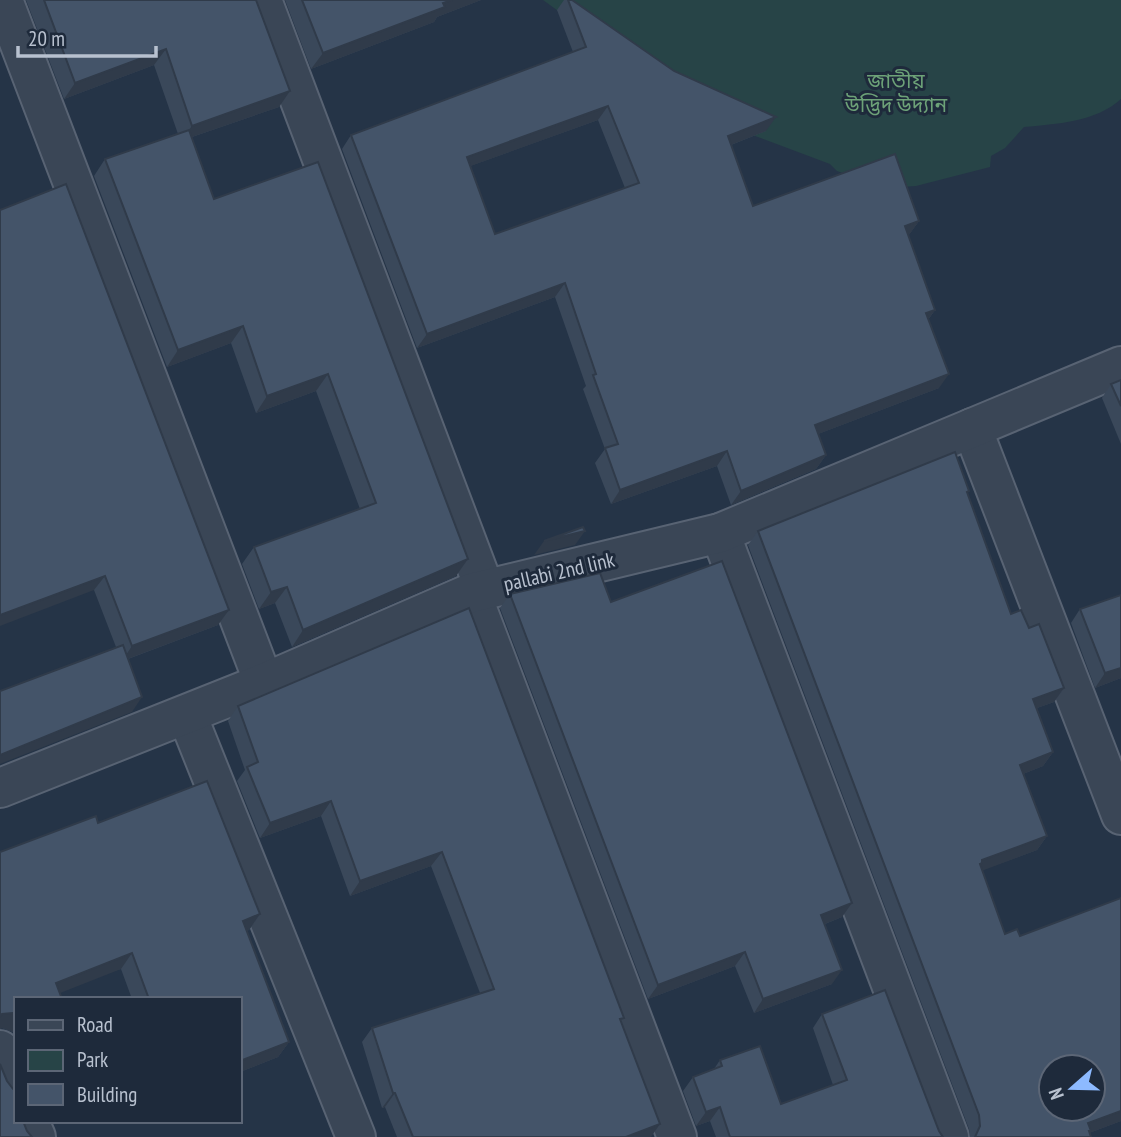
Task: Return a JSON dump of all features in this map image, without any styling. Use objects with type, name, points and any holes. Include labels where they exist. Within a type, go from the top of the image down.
[{"type":"street","points":[[3,0],[264,683]]},
{"type":"street","points":[[262,0],[677,1137]]},
{"type":"street","name":"pallabi 2nd link","points":[[3,779],[187,715],[478,592],[720,533],[1121,366]]},
{"type":"street","points":[[972,428],[1121,815]]},
{"type":"street","points":[[720,533],[949,1137]]},
{"type":"street","points":[[187,715],[356,1137]]},
{"type":"street","points":[[0,1050],[14,1083]]},
{"type":"green space","name":"জাতীয় উদ্ভিদ উদ্যান","points":[[543,0],[1121,0],[1121,99],[1100,113],[1088,117],[1024,127],[1005,148],[991,156],[990,167],[916,186],[885,188],[747,133],[630,63]]},
{"type":"building","points":[[44,0],[256,0],[290,91],[192,126],[166,49],[75,83]]},
{"type":"building","points":[[302,0],[452,0],[443,3],[445,7],[323,53]]},
{"type":"building","points":[[568,0],[572,0],[674,71],[776,117],[728,136],[753,206],[895,154],[919,221],[905,226],[935,310],[926,313],[949,374],[815,425],[826,455],[741,491],[727,451],[620,490],[605,448],[618,444],[593,375],[596,374],[565,283],[427,334],[351,135],[586,47]],"holes":[[[608,106],[639,183],[495,234],[467,157]]]},
{"type":"building","points":[[189,130],[214,199],[318,162],[468,559],[303,630],[287,587],[271,592],[254,547],[376,503],[328,374],[267,396],[243,326],[178,350],[105,159]]},
{"type":"building","points":[[66,184],[229,610],[132,646],[105,576],[0,615],[0,210]]},
{"type":"building","points":[[1121,380],[1121,406],[1111,384]]},
{"type":"building","points":[[955,452],[1011,614],[1021,610],[1029,628],[1039,624],[1064,688],[1033,699],[1053,752],[1020,765],[1047,836],[982,860],[980,864],[1005,934],[1017,929],[1020,936],[1121,898],[1121,1111],[1107,1116],[1107,1053],[1037,1053],[1037,1123],[1088,1123],[1091,1137],[975,1137],[980,1126],[979,1115],[758,531]]},
{"type":"building","points":[[583,527],[585,531],[544,541]]},
{"type":"building","points":[[722,561],[852,903],[821,915],[842,970],[763,999],[745,952],[658,985],[510,594],[600,573],[611,602]]},
{"type":"building","points":[[1121,595],[1121,668],[1105,673],[1080,609]]},
{"type":"building","points":[[469,608],[624,1018],[620,1019],[660,1124],[626,1137],[413,1137],[393,1093],[372,1028],[494,989],[442,852],[360,881],[331,801],[270,823],[247,767],[258,762],[238,706]]},
{"type":"building","points":[[123,645],[142,697],[0,755],[0,691]]},
{"type":"building","points":[[207,781],[260,914],[243,921],[289,1042],[242,1060],[242,997],[148,997],[132,953],[56,983],[61,997],[14,997],[14,1013],[0,1016],[0,852],[96,816],[98,823]]},
{"type":"building","points":[[885,990],[943,1137],[730,1137],[720,1107],[706,1112],[693,1077],[722,1066],[720,1060],[760,1046],[781,1104],[847,1080],[822,1014]]},
{"type":"building","points":[[0,1064],[14,1089],[14,1123],[24,1123],[32,1137],[0,1137]]}]
